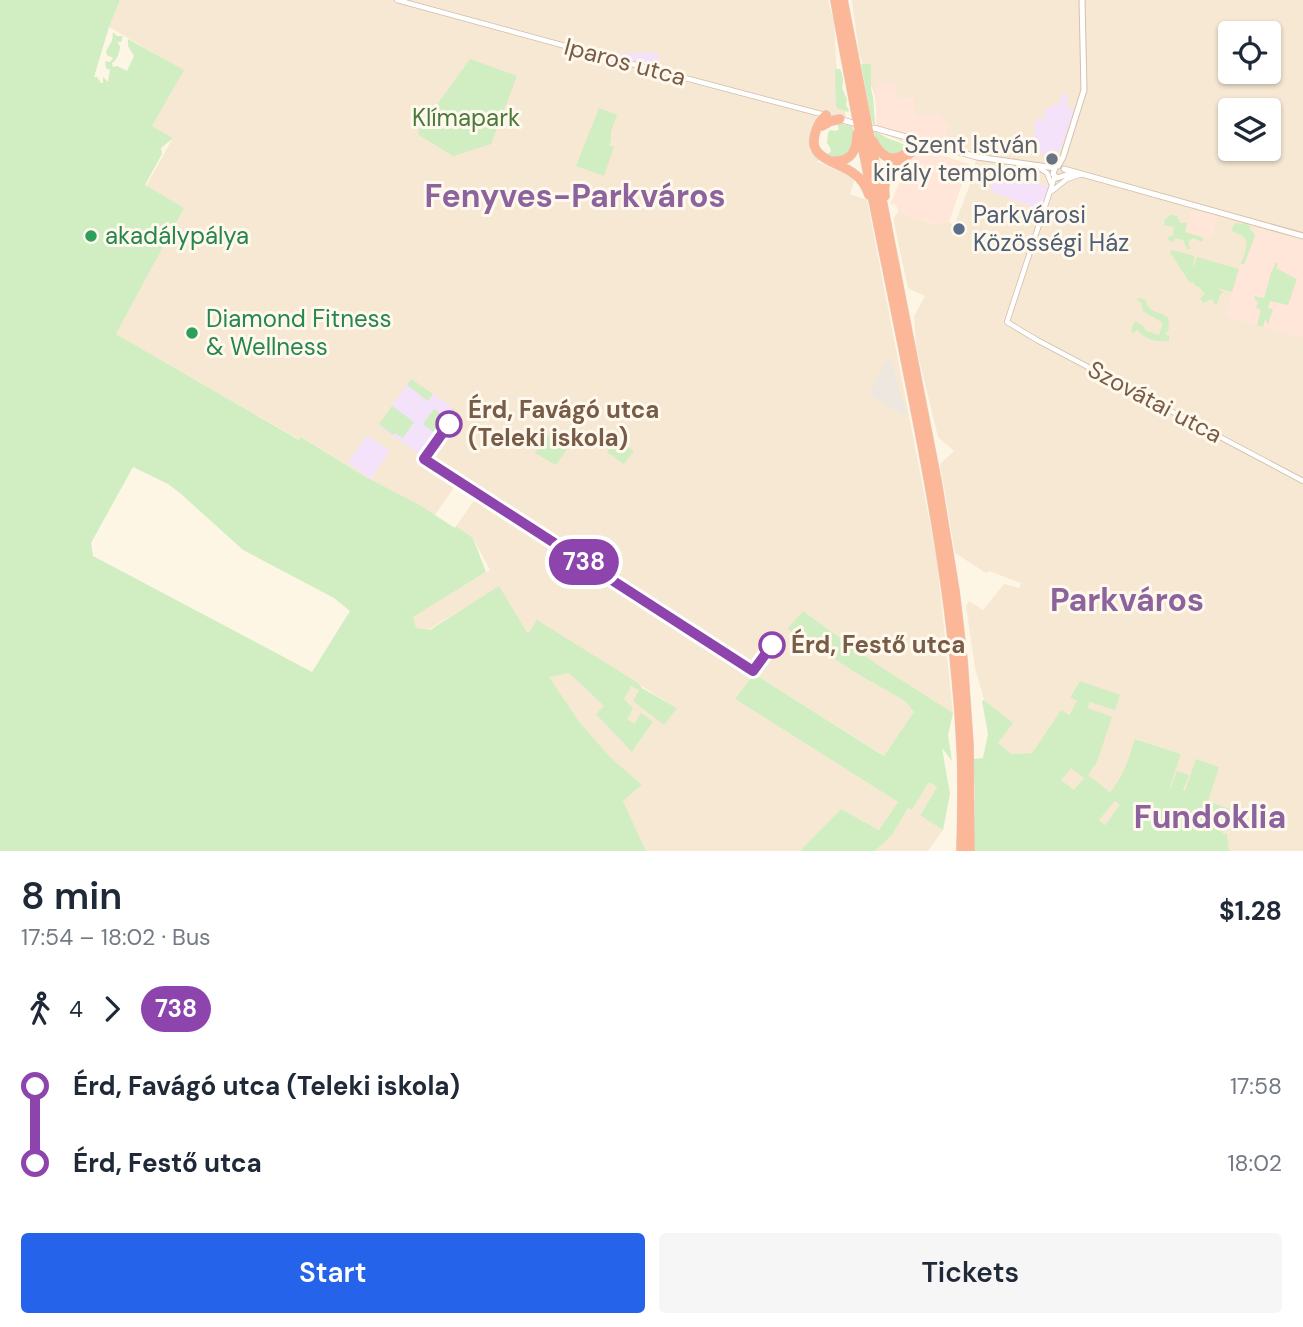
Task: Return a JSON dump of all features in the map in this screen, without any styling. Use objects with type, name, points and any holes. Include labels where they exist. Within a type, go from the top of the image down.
[{"type":"highway","points":[[835,0],[856,111],[935,469],[955,591],[969,745],[970,851]]},
{"type":"highway","points":[[843,0],[874,144],[885,156],[894,159],[899,159],[914,144]]},
{"type":"highway","points":[[821,119],[817,137],[820,152],[831,160],[843,160],[853,154],[856,145],[856,111]]},
{"type":"highway","points":[[821,119],[839,119]]},
{"type":"highway","points":[[821,119],[814,139],[816,149],[823,158],[858,177],[870,197],[874,218],[883,228]]},
{"type":"highway","points":[[870,126],[883,228],[929,484],[951,630],[961,745],[961,851]]},
{"type":"highway","points":[[883,228],[887,212],[885,182],[914,144]]},
{"type":"main road","points":[[1059,172],[1083,98],[1082,0]]},
{"type":"main road","points":[[839,119],[853,123]]},
{"type":"main road","points":[[870,126],[914,144],[1059,172]]},
{"type":"main road","points":[[1026,165],[1082,174],[1303,236]]},
{"type":"street","name":"Iparos utca","points":[[397,0],[821,119]]},
{"type":"street","points":[[1041,169],[1050,178],[1050,194]]},
{"type":"street","points":[[1050,194],[1059,172]]},
{"type":"street","points":[[1050,194],[1068,178],[1082,174]]},
{"type":"street","name":"Szovátai utca","points":[[1050,194],[1007,322],[1303,481]]},
{"type":"shaded area","points":[[120,0],[828,0],[834,22],[837,75],[846,117],[817,115],[809,151],[819,155],[818,162],[855,178],[850,194],[867,200],[939,570],[953,713],[878,665],[803,611],[787,629],[905,701],[914,712],[885,756],[754,674],[735,699],[898,802],[879,830],[841,809],[800,851],[646,851],[623,801],[642,785],[611,758],[580,723],[548,676],[569,673],[604,706],[597,714],[636,747],[653,722],[633,724],[627,719],[623,699],[631,686],[640,690],[633,701],[677,708],[537,621],[528,635],[499,587],[413,639],[412,617],[490,570],[473,538],[456,526],[478,495],[458,482],[435,515],[366,477],[302,437],[300,440],[116,334],[184,208],[146,186],[173,138],[152,126],[183,70],[109,27]]},
{"type":"shaded area","points":[[852,0],[1303,0],[1303,851],[1229,851],[1227,835],[1223,834],[1223,828],[1230,809],[1183,791],[1188,775],[1177,772],[1172,787],[1169,786],[1181,754],[1136,739],[1124,769],[1110,792],[1087,775],[1097,762],[1088,708],[1091,701],[1080,681],[1070,696],[1078,701],[1068,715],[1061,710],[1032,753],[1011,754],[998,743],[1012,723],[984,700],[975,668],[966,606],[969,601],[983,610],[1004,584],[1019,588],[1021,583],[989,571],[986,573],[955,553],[940,464],[954,451],[938,437],[916,347],[914,316],[925,296],[908,288],[894,223],[894,217],[899,211],[932,224],[948,221],[954,226],[976,160],[925,147],[919,148],[878,132],[875,96],[859,54]]},
{"type":"shaded area","points":[[618,53],[659,53],[658,68],[617,57]]},
{"type":"shaded area","points":[[877,83],[896,83],[897,98],[914,98],[915,115],[942,115],[942,122],[949,123],[944,144],[876,126]]},
{"type":"shaded area","points":[[1060,94],[1067,94],[1068,108],[1074,110],[1059,153],[1051,150],[1049,155],[1046,155],[1040,153],[1041,147],[1033,144],[1036,119],[1045,119],[1044,109],[1061,103]]},
{"type":"shaded area","points":[[923,149],[969,164],[950,219],[937,225],[903,214],[896,205],[890,204],[908,163],[916,152]]},
{"type":"shaded area","points":[[1005,176],[1049,187],[1041,210],[990,191],[995,180]]},
{"type":"shaded area","points":[[1191,210],[1218,216],[1211,238],[1186,232]]},
{"type":"shaded area","points":[[1258,228],[1303,241],[1303,338],[1225,316],[1240,265],[1245,265]]},
{"type":"shaded area","points":[[891,359],[906,414],[904,416],[871,395],[870,391],[885,363]]},
{"type":"shaded area","points":[[411,379],[455,409],[420,454],[379,424]]},
{"type":"shaded area","points":[[367,435],[390,451],[371,479],[348,463]]},
{"type":"shaded area","points":[[1071,767],[1084,778],[1074,791],[1061,780]]},
{"type":"shaded area","points":[[929,782],[937,787],[920,814],[943,830],[928,851],[875,851],[892,835],[908,808],[912,810]]},
{"type":"shaded area","points":[[1115,800],[1121,805],[1105,825],[1099,820]]},
{"type":"green space","points":[[0,0],[120,0],[94,77],[101,83],[103,77],[108,82],[110,70],[106,68],[105,61],[110,62],[113,58],[107,55],[106,51],[112,41],[113,32],[117,36],[123,36],[121,42],[117,42],[120,48],[112,63],[113,67],[127,71],[134,56],[128,46],[128,39],[184,70],[152,126],[173,138],[161,148],[162,154],[145,185],[184,208],[116,334],[299,440],[301,437],[473,538],[486,572],[413,617],[416,628],[430,630],[499,586],[528,634],[537,620],[677,708],[664,725],[633,701],[639,690],[631,686],[624,699],[633,708],[627,719],[634,724],[641,713],[653,722],[632,752],[596,714],[604,706],[569,673],[549,677],[580,723],[611,758],[642,785],[623,801],[646,851],[0,851]],"holes":[[[133,467],[168,484],[243,550],[334,598],[350,611],[312,672],[93,556],[91,543]]]},
{"type":"green space","name":"Klímapark","points":[[470,59],[517,76],[491,144],[453,156],[419,135],[418,131]]},
{"type":"green space","points":[[861,64],[871,64],[875,124],[871,117]]},
{"type":"green space","points":[[835,69],[840,69],[842,74],[842,88],[847,99],[848,112],[836,106]]},
{"type":"green space","points":[[599,108],[617,115],[609,145],[614,147],[604,176],[576,166]]},
{"type":"green space","points":[[837,123],[852,126],[855,135],[854,143],[844,157],[831,157],[823,152],[831,152],[827,143],[828,133],[830,130],[839,129]]},
{"type":"green space","points":[[874,131],[906,146],[906,151],[891,157],[876,141]]},
{"type":"green space","points":[[1171,215],[1177,216],[1180,223],[1187,223],[1185,232],[1204,238],[1202,242],[1193,238],[1188,242],[1190,249],[1187,249],[1183,240],[1168,240],[1168,237],[1173,236],[1174,227],[1164,225],[1165,219]]},
{"type":"green space","points":[[1244,222],[1250,226],[1255,236],[1244,264],[1241,264],[1246,241],[1232,231],[1236,223]]},
{"type":"green space","points":[[1172,250],[1194,256],[1193,269],[1197,257],[1239,269],[1232,292],[1217,288],[1223,292],[1216,306],[1212,299],[1203,303],[1200,298],[1205,294],[1193,282],[1190,283],[1170,252]]},
{"type":"green space","points":[[1276,262],[1276,268],[1297,279],[1288,305],[1270,301],[1268,308],[1273,309],[1268,325],[1265,319],[1263,327],[1257,325],[1261,310],[1256,308],[1258,302],[1254,296],[1264,298]]},
{"type":"green space","points":[[1137,298],[1143,299],[1152,310],[1168,318],[1169,329],[1165,334],[1169,336],[1169,341],[1152,340],[1138,330],[1133,333],[1131,331],[1135,321],[1146,331],[1159,335],[1163,323],[1143,311],[1142,303]]},
{"type":"green space","points":[[411,379],[433,394],[428,401],[407,385]]},
{"type":"green space","points":[[392,406],[414,422],[403,438],[395,433],[393,435],[379,424]]},
{"type":"green space","points":[[434,409],[446,417],[455,409],[436,434],[423,424]]},
{"type":"green space","points":[[551,432],[570,445],[556,465],[535,453]]},
{"type":"green space","points":[[616,439],[634,451],[624,464],[607,452]]},
{"type":"green space","points":[[803,611],[878,665],[953,713],[948,735],[952,761],[942,748],[950,794],[943,830],[920,815],[937,787],[929,782],[912,810],[908,808],[892,835],[875,851],[800,851],[841,809],[879,830],[898,802],[735,699],[754,674],[884,756],[914,712],[905,701],[787,629]]},
{"type":"green space","points":[[1080,681],[1120,695],[1115,710],[1090,702],[1088,708],[1112,717],[1097,762],[1088,775],[1110,792],[1122,773],[1135,739],[1181,754],[1171,787],[1177,771],[1189,775],[1183,790],[1185,791],[1196,759],[1219,767],[1208,801],[1230,809],[1223,828],[1223,834],[1227,834],[1229,851],[974,851],[973,759],[983,758],[988,734],[982,701],[1013,723],[998,743],[1011,754],[1032,753],[1061,710],[1069,715],[1077,701],[1070,697]],"holes":[[[1071,768],[1084,778],[1074,790],[1061,780]],[[1115,801],[1120,805],[1105,825],[1099,820]]]},
{"type":"bus line","name":"738","points":[[449,424],[424,459],[753,671],[772,645]]},
{"type":"place","name":"Szent István király templom","points":[[1052,159]]},
{"type":"place","name":"Parkvárosi Közösségi Ház","points":[[959,229]]},
{"type":"place","name":"akadálypálya","points":[[91,236]]},
{"type":"place","name":"Diamond Fitness & Wellness","points":[[192,333]]},
{"type":"place","name":"Érd, Favágó utca (Teleki iskola)","points":[[449,424]]},
{"type":"place","name":"Érd, Festő utca","points":[[772,645]]},
{"type":"district","name":"Fenyves-Parkváros","points":[[575,196]]},
{"type":"district","name":"Parkváros","points":[[1127,600]]},
{"type":"district","name":"Fundoklia","points":[[1210,817]]}]
